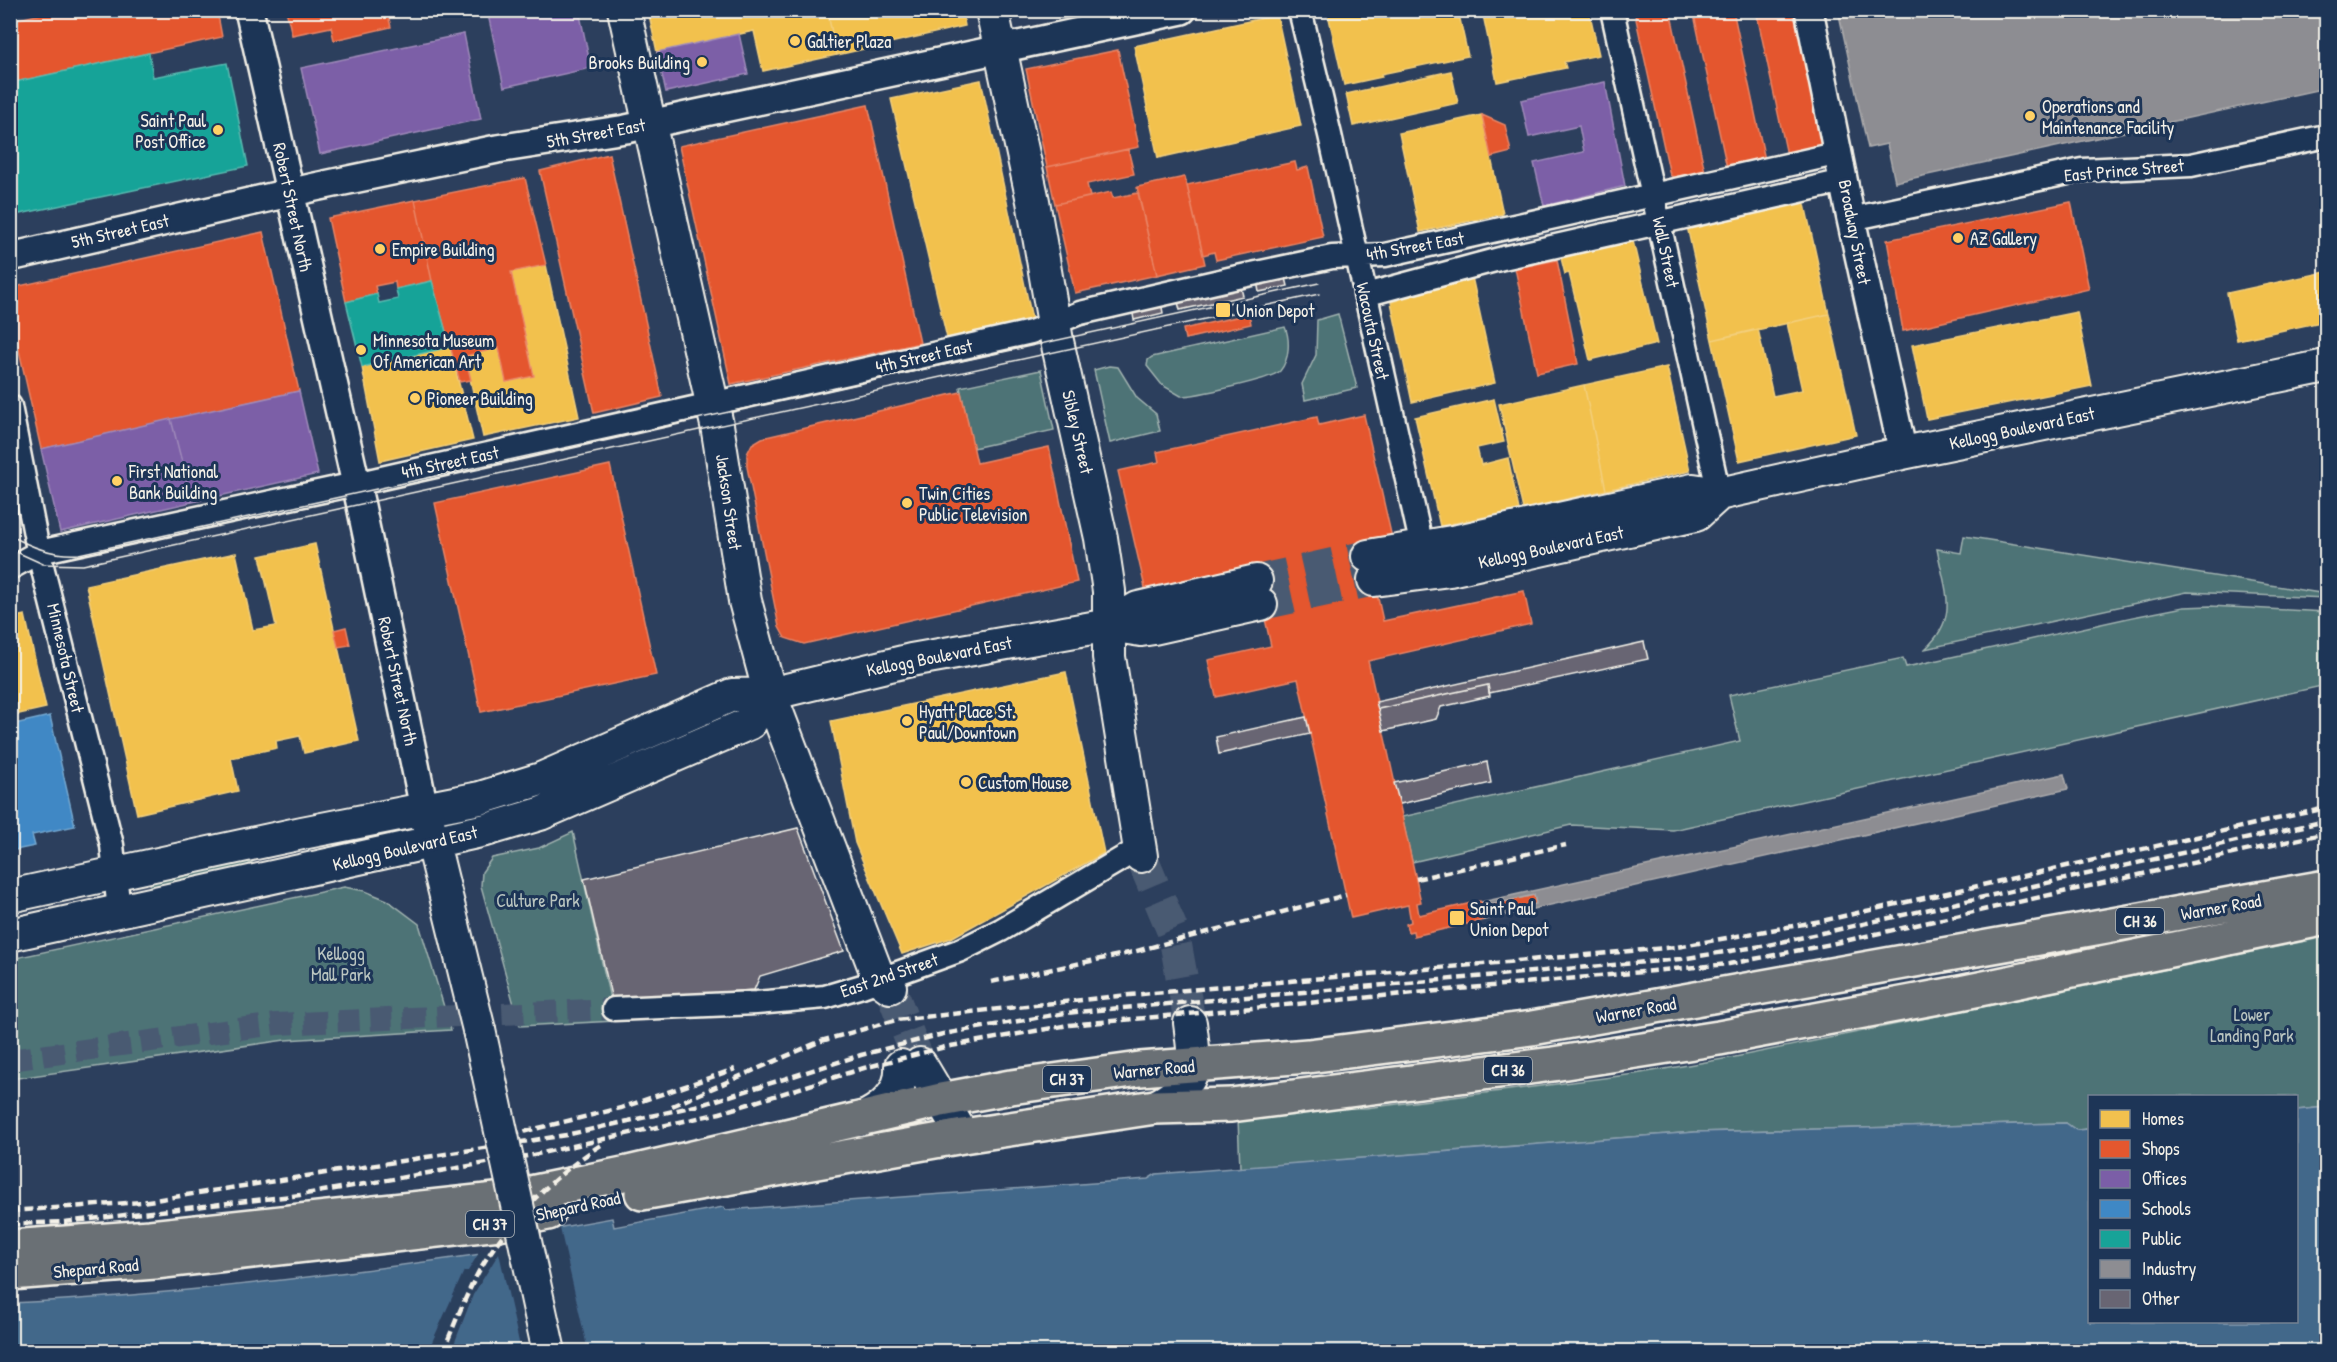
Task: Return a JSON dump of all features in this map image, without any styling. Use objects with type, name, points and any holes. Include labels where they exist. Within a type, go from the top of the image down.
[{"type":"highway","name":"Warner Road","points":[[941,1100],[1093,1075],[1308,1056],[1532,1028],[2326,887]]},
{"type":"highway","name":"Warner Road","points":[[963,1136],[1155,1107],[1242,1104],[1553,1064],[1719,1038],[1960,993],[2326,918]]},
{"type":"highway","name":"Shepard Road","points":[[10,1247],[150,1238],[496,1200],[628,1173],[941,1100]]},
{"type":"highway","name":"Shepard Road","points":[[10,1273],[155,1262],[499,1223],[674,1186],[963,1136]]},
{"type":"main road","name":"Jackson Street","points":[[624,10],[712,404],[745,601],[770,694],[882,986]]},
{"type":"main road","name":"Sibley Street","points":[[992,10],[1033,201],[1054,324],[1101,538],[1109,591],[1109,657],[1140,852]]},
{"type":"main road","name":"Kellogg Boulevard East","points":[[1719,494],[1696,515],[1450,570],[1371,568],[1422,547],[1693,490],[1719,494],[1903,453],[2326,366]]},
{"type":"main road","name":"Kellogg Boulevard East","points":[[10,896],[480,798],[541,779],[732,695],[770,694],[911,660],[1109,625],[1137,608],[1259,592]]},
{"type":"main road","name":"Kellogg Boulevard East","points":[[10,935],[433,842],[540,814],[750,723],[770,694]]},
{"type":"main road","name":"Robert Street North","points":[[424,808],[479,1030],[549,1352]]},
{"type":"main road","points":[[1155,1107],[1177,1095],[1185,1087],[1194,1065],[1190,1023]]},
{"type":"main road","points":[[858,1121],[876,1112],[888,1102],[910,1065],[941,1100],[963,1136]]},
{"type":"street","name":"Robert Street North","points":[[249,10],[356,484],[424,808]]},
{"type":"street","name":"5th Street East","points":[[10,257],[290,192],[497,149],[648,124],[1182,10]]},
{"type":"street","name":"Wacouta Street","points":[[1300,10],[1422,547]]},
{"type":"street","name":"Wall Street","points":[[1612,10],[1719,494]]},
{"type":"street","name":"Broadway Street","points":[[1809,10],[1840,153],[1851,219],[1903,453]]},
{"type":"street","name":"East Prince Street","points":[[1851,219],[2082,170],[2191,165],[2326,136]]},
{"type":"street","name":"4th Street East","points":[[10,568],[39,552],[356,484],[1031,332],[1080,313],[1233,278],[1332,257],[1385,255],[1840,153]]},
{"type":"street","name":"4th Street East","points":[[1365,295],[1503,258],[1844,181]]},
{"type":"street","name":"Minnesota Street","points":[[10,406],[39,552],[110,836],[119,911]]},
{"type":"street","points":[[1422,547],[1432,560],[1450,570]]},
{"type":"street","name":"East 2nd Street","points":[[614,1009],[756,1003],[825,997],[882,986],[1001,930],[1140,852]]},
{"type":"green space","points":[[1338,314],[1357,388],[1305,400],[1302,384],[1316,355],[1317,320]]},
{"type":"green space","points":[[1285,327],[1288,349],[1286,361],[1280,371],[1249,382],[1181,396],[1162,385],[1147,366],[1148,360],[1152,357]]},
{"type":"green space","points":[[1109,366],[1118,367],[1137,398],[1156,414],[1160,431],[1110,443],[1094,370]]},
{"type":"green space","points":[[1041,370],[1054,430],[973,448],[960,387]]},
{"type":"green space","points":[[1964,536],[2326,594],[2326,598],[2187,592],[1925,649],[1943,626],[1946,614],[1946,591],[1937,549],[1961,553]]},
{"type":"green space","points":[[2210,606],[2326,612],[2326,685],[1673,830],[1571,825],[1412,862],[1402,817],[1740,741],[1729,695],[1903,658],[1906,667],[2133,617],[2184,607]]},
{"type":"green space","name":"Culture Park","points":[[573,832],[615,1021],[520,1026],[481,886],[482,872],[492,858],[539,848]]},
{"type":"green space","points":[[253,855],[254,861],[232,875],[152,893],[149,879]]},
{"type":"green space","name":"Kellogg Mall Park","points":[[344,887],[365,891],[387,900],[419,924],[451,1030],[285,1040],[11,1079],[11,959]]},
{"type":"green space","name":"Lower Landing Park","points":[[2326,937],[2326,1107],[2298,1110],[2298,1095],[2088,1095],[2088,1129],[2076,1130],[2066,1123],[1695,1132],[1240,1168],[1238,1118],[1300,1107],[1366,1108],[1635,1074],[1735,1057]]},
{"type":"water","points":[[2326,1107],[2326,1351],[11,1352],[11,1303],[213,1287],[481,1254],[548,1244],[545,1230],[612,1218],[614,1227],[723,1207],[726,1210],[1148,1179],[1156,1174],[1695,1132],[2066,1123],[2076,1130],[2088,1129],[2088,1323],[2298,1323],[2298,1110]]},
{"type":"pier","points":[[559,1224],[588,1351],[521,1351],[499,1253],[473,1295],[451,1352],[428,1351],[464,1271],[468,1271],[480,1251],[544,1242],[542,1230]]},
{"type":"building: Homes","name":"Galtier Plaza","points":[[648,10],[827,10],[837,55],[763,71],[754,31],[657,52]]},
{"type":"building: Homes","points":[[827,10],[962,10],[965,26],[837,55]]},
{"type":"building: Homes","points":[[1331,10],[1458,10],[1468,56],[1381,74],[1382,77],[1344,85],[1328,14]]},
{"type":"building: Homes","points":[[1482,10],[1589,10],[1599,55],[1564,62],[1566,68],[1497,82]]},
{"type":"building: Homes","points":[[1277,15],[1301,126],[1158,158],[1134,46]]},
{"type":"building: Homes","points":[[1451,71],[1458,103],[1353,126],[1346,94]]},
{"type":"building: Homes","points":[[981,80],[1032,319],[947,338],[891,99]]},
{"type":"building: Homes","points":[[1482,115],[1503,214],[1420,232],[1399,133]]},
{"type":"building: Homes","points":[[1804,200],[1829,314],[1712,340],[1687,226]]},
{"type":"building: Homes","points":[[1633,241],[1657,344],[1590,360],[1569,273],[1565,274],[1561,258]]},
{"type":"building: Homes","points":[[546,265],[579,417],[483,437],[465,356],[499,348],[506,382],[534,376],[511,272]]},
{"type":"building: Homes","points":[[2326,272],[2326,321],[2237,340],[2227,293]]},
{"type":"building: Homes","points":[[1472,277],[1495,383],[1412,402],[1391,302]]},
{"type":"building: Homes","points":[[2077,312],[2092,386],[1927,419],[1912,345]]},
{"type":"building: Homes","points":[[1829,314],[1856,435],[1739,461],[1712,340],[1758,329],[1773,396],[1802,390],[1787,323]]},
{"type":"building: Homes","name":"Pioneer Building","points":[[450,347],[473,440],[380,461],[362,367]]},
{"type":"building: Homes","points":[[1667,367],[1690,471],[1606,490],[1584,385]]},
{"type":"building: Homes","points":[[1584,385],[1606,490],[1523,509],[1499,404]]},
{"type":"building: Homes","points":[[1494,399],[1504,442],[1477,448],[1481,465],[1508,458],[1519,510],[1440,526],[1415,417]]},
{"type":"building: Homes","points":[[315,544],[359,741],[304,753],[300,736],[276,741],[277,748],[231,758],[238,791],[137,814],[86,585],[236,553],[253,630],[276,626],[260,556]]},
{"type":"building: Homes","points":[[25,615],[46,708],[10,716],[10,618]]},
{"type":"building: Homes","name":"Custom House","points":[[1066,672],[1104,853],[951,938],[902,954],[855,843],[831,721]]},
{"type":"building: Shops","points":[[59,10],[217,10],[222,37],[10,83],[10,21]]},
{"type":"building: Shops","points":[[286,10],[407,10],[388,15],[391,27],[334,40],[331,27],[292,35]]},
{"type":"building: Shops","points":[[1634,10],[1670,10],[1705,172],[1673,177],[1670,175]]},
{"type":"building: Shops","points":[[1693,10],[1733,10],[1765,160],[1727,168]]},
{"type":"building: Shops","points":[[1756,10],[1793,10],[1824,144],[1820,148],[1787,155]]},
{"type":"building: Shops","points":[[1118,50],[1139,147],[1047,167],[1026,69]]},
{"type":"building: Shops","points":[[868,105],[920,343],[731,384],[679,146]]},
{"type":"building: Shops","points":[[1482,115],[1505,125],[1511,152],[1491,157]]},
{"type":"building: Shops","points":[[1128,149],[1134,174],[1087,184],[1090,197],[1055,204],[1047,167]]},
{"type":"building: Shops","points":[[609,154],[662,397],[594,413],[540,171]]},
{"type":"building: Shops","points":[[1295,162],[1297,170],[1308,167],[1323,237],[1216,260],[1214,252],[1203,255],[1187,185]]},
{"type":"building: Shops","points":[[1185,177],[1205,264],[1157,275],[1137,187]]},
{"type":"building: Shops","points":[[525,178],[546,265],[511,272],[534,376],[506,382],[499,348],[465,356],[471,380],[460,382],[432,281],[415,200]]},
{"type":"building: Shops","points":[[1111,192],[1113,198],[1138,193],[1157,275],[1075,293],[1055,204]]},
{"type":"building: Shops","name":"Empire Building","points":[[415,200],[432,281],[396,289],[395,282],[375,286],[377,294],[346,302],[328,218]]},
{"type":"building: Shops","points":[[2071,202],[2089,289],[1903,331],[1887,240]]},
{"type":"building: Shops","points":[[263,232],[299,391],[41,449],[10,310],[10,288]]},
{"type":"building: Shops","points":[[1557,260],[1578,364],[1537,373],[1515,268]]},
{"type":"building: Shops","points":[[1249,314],[1251,324],[1185,339],[1183,329]]},
{"type":"building: Shops","name":"Twin Cities Public Television","points":[[961,392],[977,463],[1049,447],[1077,582],[804,644],[785,638],[779,627],[747,467],[747,454],[752,444],[762,438]]},
{"type":"building: Shops","points":[[1364,415],[1392,538],[1366,544],[1383,621],[1524,591],[1531,624],[1368,661],[1421,902],[1417,903],[1419,915],[1480,901],[1486,906],[1534,895],[1536,904],[1488,914],[1484,920],[1414,936],[1413,931],[1408,932],[1406,924],[1411,922],[1408,905],[1351,918],[1298,679],[1216,697],[1208,660],[1271,646],[1254,569],[1146,592],[1118,471],[1159,462],[1157,452],[1317,417],[1319,425]]},
{"type":"building: Shops","points":[[610,465],[656,675],[481,712],[435,503]]},
{"type":"building: Shops","points":[[346,627],[350,645],[338,647],[334,630]]},
{"type":"building: Offices","points":[[487,10],[579,10],[591,68],[504,87]]},
{"type":"building: Offices","points":[[464,34],[481,119],[320,154],[301,68]]},
{"type":"building: Offices","name":"Brooks Building","points":[[739,34],[748,74],[666,92],[657,52]]},
{"type":"building: Offices","points":[[1605,82],[1625,186],[1544,206],[1534,163],[1584,152],[1579,126],[1529,137],[1521,100]]},
{"type":"building: Offices","points":[[299,391],[318,474],[192,502],[171,419]]},
{"type":"building: Offices","name":"First National Bank Building","points":[[171,419],[192,502],[60,532],[41,449]]},
{"type":"building: Schools","points":[[50,716],[75,826],[32,835],[35,846],[10,851],[10,725]]},
{"type":"building: Public","points":[[149,53],[153,77],[227,63],[248,166],[10,216],[10,83]]},
{"type":"building: Public","points":[[432,281],[450,347],[362,367],[346,302],[377,294],[379,303],[398,299],[396,289]]},
{"type":"building: Industry","name":"Operations and Maintenance Facility","points":[[1838,10],[2326,10],[2326,88],[1895,182],[1887,144],[1868,148]]},
{"type":"building: Industry","points":[[2064,774],[2068,789],[1484,920],[1488,914],[1536,904],[1534,895],[1486,906],[1482,902]]},
{"type":"building: Other","points":[[1285,274],[1288,286],[1259,292],[1257,281]]},
{"type":"building: Other","points":[[1240,284],[1243,296],[1180,310],[1177,298]]},
{"type":"building: Other","points":[[1161,302],[1163,313],[1134,320],[1132,308]]},
{"type":"building: Other","points":[[1644,642],[1648,659],[1489,693],[1488,685],[1378,709],[1376,702]]},
{"type":"building: Other","points":[[1488,685],[1490,696],[1441,707],[1436,719],[1383,731],[1378,709]]},
{"type":"building: Other","points":[[1306,717],[1310,734],[1219,754],[1216,737]]},
{"type":"building: Other","points":[[1487,762],[1491,783],[1400,804],[1394,783]]},
{"type":"building: Other","points":[[798,828],[844,951],[760,976],[754,990],[612,1000],[584,879]]},
{"type":"tunnel","points":[[1256,581],[1368,556]]},
{"type":"tunnel","points":[[1261,604],[1374,580]]},
{"type":"tunnel","points":[[1141,856],[1174,934],[1190,1023]]},
{"type":"tunnel","points":[[890,987],[920,1064]]},
{"type":"tunnel","points":[[10,1060],[276,1024],[614,1009]]},
{"type":"tram line","points":[[10,535],[43,550],[61,554],[79,554],[1319,283]]},
{"type":"tram line","points":[[10,549],[43,564],[83,565],[1319,294]]},
{"type":"railway","points":[[672,1106],[821,1041],[896,1020],[1119,996],[1677,947],[1826,920],[2326,808]]},
{"type":"railway","points":[[10,1211],[142,1202],[566,1135],[704,1104],[861,1055],[943,1034],[1065,1013],[1681,959],[1768,945],[2326,821]]},
{"type":"railway","points":[[10,1224],[64,1222],[300,1195],[533,1155],[720,1113],[864,1068],[945,1047],[1069,1025],[1729,964],[1831,944],[2326,833]]},
{"type":"railway","points":[[1416,879],[1566,845]]},
{"type":"railway","points":[[991,982],[1129,953],[1346,895]]},
{"type":"railway","points":[[485,1141],[621,1108],[735,1069]]},
{"type":"railway","points":[[443,1352],[479,1271],[504,1234],[518,1216],[551,1184],[604,1143]]},
{"type":"place","name":"Galtier Plaza","points":[[795,41]]},
{"type":"place","name":"Brooks Building","points":[[702,62]]},
{"type":"place","name":"Operations and Maintenance Facility","points":[[2030,116]]},
{"type":"place","name":"Saint Paul Post Office","points":[[218,130]]},
{"type":"place","name":"AZ Gallery","points":[[1958,238]]},
{"type":"place","name":"Empire Building","points":[[380,249]]},
{"type":"place","name":"Union Depot","points":[[1223,310]]},
{"type":"place","name":"Minnesota Museum Of American Art","points":[[361,350]]},
{"type":"place","name":"Pioneer Building","points":[[415,398]]},
{"type":"place","name":"First National Bank Building","points":[[117,481]]},
{"type":"place","name":"Twin Cities Public Television","points":[[907,503]]},
{"type":"place","name":"Hyatt Place St. Paul/Downtown","points":[[907,721]]},
{"type":"place","name":"Custom House","points":[[966,782]]},
{"type":"place","name":"Saint Paul Union Depot","points":[[1457,918]]}]
